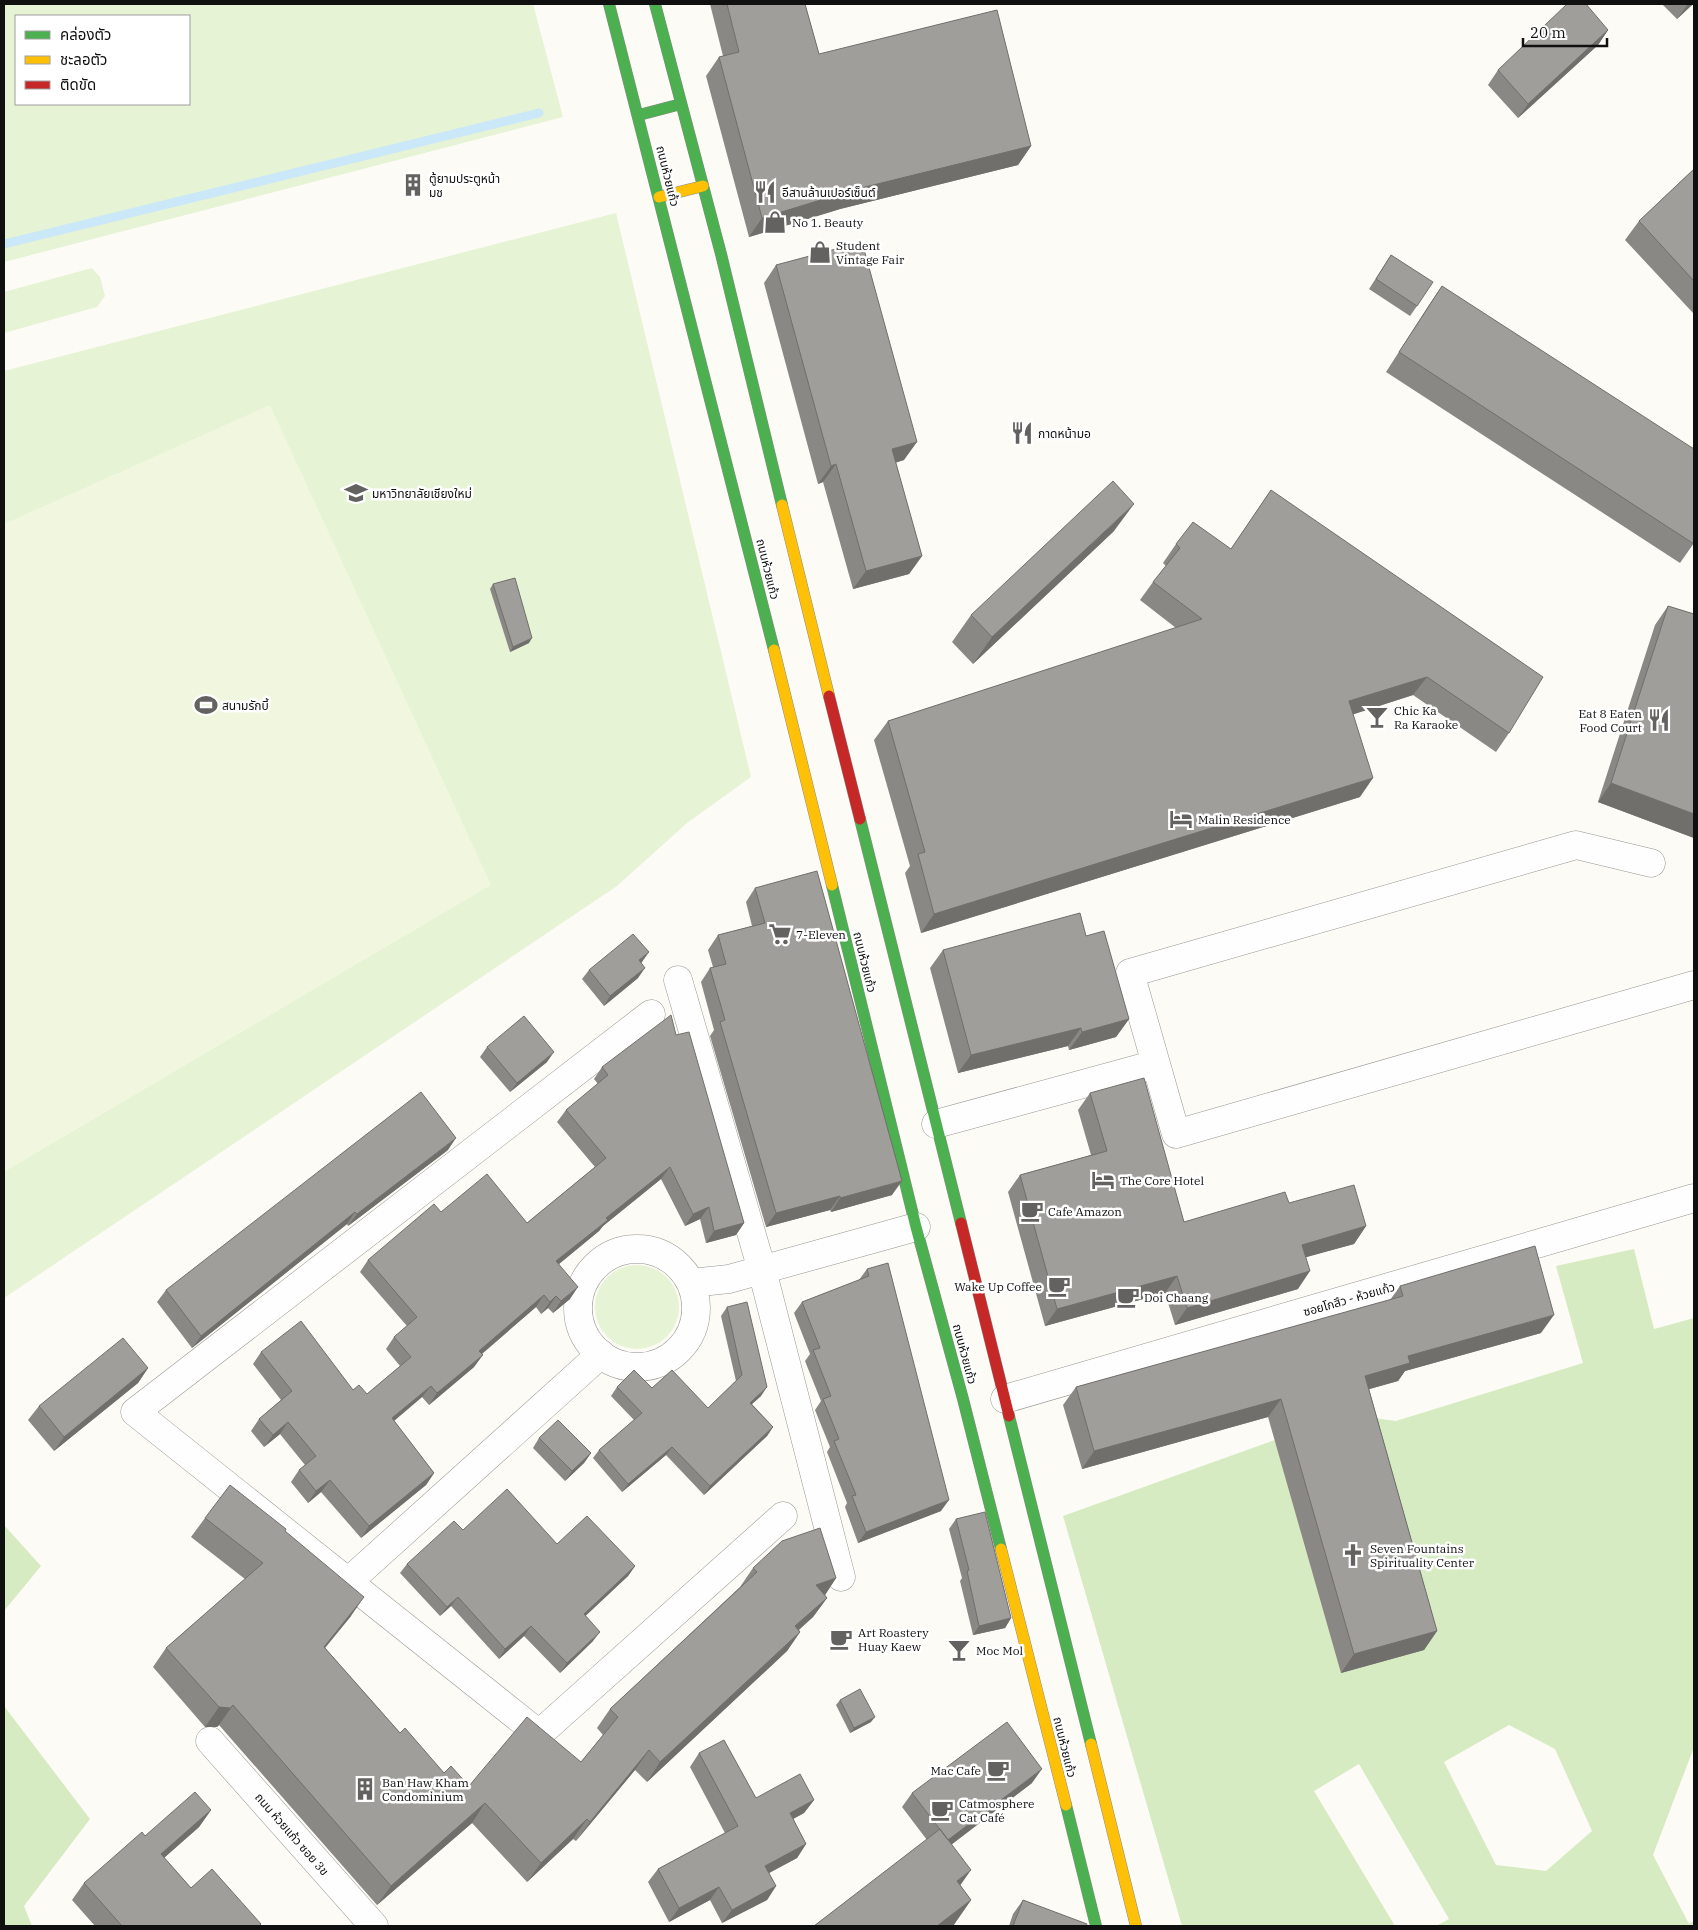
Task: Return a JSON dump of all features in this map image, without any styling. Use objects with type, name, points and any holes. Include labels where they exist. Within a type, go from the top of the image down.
[{"type":"main road","name":"ถนนห้วยแก้ว","points":[[610,4],[814,807],[916,1228],[969,1407],[1096,1926]]},
{"type":"main road","name":"ถนนห้วยแก้ว","points":[[655,4],[721,254],[785,520],[936,1124],[1001,1400],[1136,1926]]},
{"type":"main road","points":[[639,116],[682,104]]},
{"type":"main road","points":[[659,197],[703,186]]},
{"type":"street","points":[[1651,863],[1576,845],[1130,973],[1176,1134],[1694,984]]},
{"type":"street","points":[[678,980],[762,1270],[841,1577]]},
{"type":"street","points":[[651,1014],[135,1412],[539,1734],[783,1516]]},
{"type":"street","points":[[936,1124],[1156,1064]]},
{"type":"street","name":"ซอยโกสึว - ห้วยแก้ว","points":[[1001,1400],[1694,1198]]},
{"type":"street","points":[[691,1284],[729,1279],[916,1228]]},
{"type":"street","points":[[627,1250],[646,1250],[665,1256],[680,1268],[691,1284],[696,1302],[695,1319],[689,1336],[679,1350],[665,1360],[649,1365],[632,1367],[616,1362],[601,1354],[588,1340],[580,1322],[578,1303],[583,1284],[593,1268],[609,1256],[627,1250]]},
{"type":"street","points":[[348,1582],[601,1354]]},
{"type":"street","name":"ถนน ห้วยแก้ว ซอย 3ข","points":[[210,1741],[374,1926]]},
{"type":"green space","points":[[4,4],[533,4],[563,117],[4,262]]},
{"type":"green space","name":"มหาวิทยาลัยเชียงใหม่","points":[[616,213],[751,777],[687,823],[617,886],[4,1298],[4,371]]},
{"type":"green space","points":[[92,268],[100,277],[105,296],[97,307],[4,333],[4,292]]},
{"type":"green space","name":"สนามรักบี้","points":[[270,405],[491,885],[4,1172],[4,524]]},
{"type":"green space","points":[[1634,1249],[1654,1329],[1694,1318],[1694,1747],[1653,1855],[1689,1924],[1694,1921],[1694,1926],[1436,1926],[1449,1919],[1359,1764],[1314,1791],[1395,1926],[1182,1926],[1063,1516],[1275,1440],[1359,1416],[1396,1421],[1583,1363],[1556,1266]],"holes":[[[1509,1725],[1555,1749],[1592,1831],[1546,1871],[1496,1865],[1444,1762]]]},
{"type":"green space","points":[[629,1265],[645,1265],[661,1272],[672,1283],[679,1299],[676,1323],[667,1337],[661,1342],[645,1349],[629,1349],[613,1342],[602,1331],[595,1315],[595,1299],[602,1283],[613,1272]]},
{"type":"green space","points":[[4,1525],[41,1566],[4,1611]]},
{"type":"green space","points":[[4,1706],[90,1819],[24,1906],[32,1926],[4,1926]]},
{"type":"building","points":[[727,4],[805,4],[819,54],[997,10],[1031,146],[853,190],[762,218],[719,57],[739,52]]},
{"type":"building","points":[[1567,4],[1586,4],[1608,30],[1528,104],[1498,70]]},
{"type":"building","points":[[1694,169],[1694,281],[1639,221]]},
{"type":"building","points":[[862,242],[917,442],[892,449],[922,556],[866,571],[836,464],[831,466],[776,265]]},
{"type":"building","points":[[1391,255],[1433,282],[1417,306],[1376,279]]},
{"type":"building","points":[[1442,286],[1694,449],[1694,544],[1399,352]]},
{"type":"building","points":[[1113,481],[1134,504],[992,637],[971,615]]},
{"type":"building","points":[[1271,490],[1543,677],[1509,733],[1427,677],[1349,701],[1373,778],[934,914],[918,854],[925,852],[888,721],[1202,619],[1153,582],[1180,548],[1176,544],[1193,522],[1231,549]]},
{"type":"building","points":[[515,578],[532,638],[513,647],[493,584]]},
{"type":"building","name":"Eat 8 Eaten Food Court","points":[[1668,606],[1694,614],[1694,814],[1611,783]]},
{"type":"building","points":[[817,871],[902,1181],[776,1213],[720,1022],[725,1020],[710,968],[726,964],[718,935],[765,923],[755,888]]},
{"type":"building","points":[[1080,913],[1086,936],[1104,931],[1129,1019],[1082,1032],[1081,1028],[971,1055],[943,950]]},
{"type":"building","points":[[633,934],[649,952],[639,960],[645,968],[610,996],[589,970]]},
{"type":"building","points":[[671,1015],[676,1035],[689,1032],[744,1223],[714,1231],[709,1207],[693,1214],[670,1167],[556,1261],[578,1287],[561,1301],[556,1296],[550,1302],[544,1295],[479,1351],[483,1355],[437,1393],[431,1386],[392,1418],[434,1473],[369,1526],[330,1480],[316,1491],[299,1470],[316,1456],[288,1422],[273,1435],[259,1419],[292,1391],[261,1352],[301,1321],[353,1390],[359,1385],[367,1394],[411,1357],[394,1337],[417,1317],[368,1260],[434,1204],[441,1212],[487,1174],[527,1223],[606,1158],[566,1110],[608,1075],[602,1067]]},
{"type":"building","points":[[524,1016],[554,1052],[517,1083],[487,1047]]},
{"type":"building","points":[[1144,1078],[1184,1222],[1285,1192],[1289,1203],[1354,1185],[1366,1226],[1302,1245],[1310,1271],[1187,1308],[1177,1276],[1057,1309],[1020,1175],[1107,1151],[1090,1093]]},
{"type":"building","points":[[421,1092],[456,1138],[357,1214],[355,1212],[201,1336],[166,1290]]},
{"type":"building","points":[[1535,1246],[1554,1315],[1408,1356],[1410,1363],[1365,1376],[1437,1631],[1354,1654],[1281,1399],[1094,1451],[1076,1387],[1403,1296],[1400,1286]]},
{"type":"building","points":[[888,1263],[949,1500],[866,1532],[852,1496],[856,1495],[834,1441],[839,1439],[823,1399],[831,1396],[813,1350],[820,1348],[802,1302],[869,1276],[867,1269]]},
{"type":"building","points":[[747,1302],[767,1387],[750,1403],[773,1427],[710,1486],[672,1447],[628,1484],[599,1450],[642,1413],[617,1387],[634,1370],[652,1388],[672,1370],[708,1408],[742,1375],[727,1307]]},
{"type":"building","points":[[123,1338],[148,1368],[64,1437],[39,1406]]},
{"type":"building","points":[[558,1420],[591,1453],[572,1471],[539,1438]]},
{"type":"building","points":[[230,1485],[286,1529],[285,1531],[364,1597],[324,1647],[400,1733],[405,1728],[444,1773],[451,1766],[469,1786],[527,1717],[581,1762],[618,1717],[610,1709],[757,1572],[753,1568],[782,1541],[820,1528],[836,1578],[816,1585],[827,1598],[795,1626],[800,1632],[660,1762],[649,1750],[590,1822],[587,1819],[541,1863],[485,1803],[391,1886],[233,1705],[230,1708],[219,1707],[166,1648],[263,1563],[205,1518]]},
{"type":"building","points":[[507,1489],[557,1544],[587,1516],[635,1566],[584,1614],[600,1632],[567,1663],[531,1626],[505,1649],[458,1597],[447,1607],[407,1564],[454,1521],[463,1530]]},
{"type":"building","points":[[985,1512],[1011,1618],[979,1626],[967,1571],[969,1570],[956,1519]]},
{"type":"building","points":[[860,1689],[875,1717],[854,1728],[840,1700]]},
{"type":"building","points":[[1007,1722],[1042,1769],[948,1840],[912,1793]]},
{"type":"building","points":[[724,1740],[756,1798],[800,1774],[814,1800],[790,1813],[806,1844],[765,1866],[776,1886],[732,1910],[719,1887],[679,1908],[658,1869],[738,1826],[699,1753]]},
{"type":"building","points":[[195,1792],[211,1810],[161,1854],[191,1888],[212,1869],[261,1924],[259,1926],[122,1926],[84,1883],[142,1832],[145,1836]]},
{"type":"building","points":[[940,1829],[971,1870],[957,1881],[971,1900],[937,1926],[814,1926]]},
{"type":"building","points":[[1023,1900],[1087,1924],[1086,1926],[1013,1926]]},
{"type":"waterway","points":[[4,244],[539,113]]},
{"type":"traffic: fast","points":[[609,4],[774,650]]},
{"type":"traffic: fast","points":[[655,4],[721,254],[782,505]]},
{"type":"traffic: fast","points":[[639,115],[681,104]]},
{"type":"traffic: fast","points":[[860,819],[961,1223]]},
{"type":"traffic: fast","points":[[832,885],[916,1227],[963,1399],[1001,1549]]},
{"type":"traffic: fast","points":[[1009,1416],[1091,1744]]},
{"type":"traffic: fast","points":[[1066,1805],[1096,1926]]},
{"type":"traffic: slow","points":[[659,197],[703,186]]},
{"type":"traffic: slow","points":[[782,505],[829,696]]},
{"type":"traffic: slow","points":[[774,650],[832,885]]},
{"type":"traffic: slow","points":[[1001,1549],[1066,1805]]},
{"type":"traffic: slow","points":[[1091,1744],[1136,1926]]},
{"type":"traffic: jam","points":[[829,696],[860,819]]},
{"type":"traffic: jam","points":[[961,1223],[1009,1416]]},
{"type":"place","name":"ตู้ยามประตูหน้า มช","points":[[413,185]]},
{"type":"place","name":"อีสานล้านเปอร์เซ็นต์","points":[[765,192]]},
{"type":"place","name":"No 1. Beauty","points":[[775,222]]},
{"type":"place","name":"Student Vintage Fair","points":[[820,252]]},
{"type":"place","name":"กาดหน้ามอ","points":[[1022,433]]},
{"type":"place","name":"มหาวิทยาลัยเชียงใหม่","points":[[356,493]]},
{"type":"place","name":"สนามรักบี้","points":[[206,705]]},
{"type":"place","name":"Chic Ka Ra Karaoke","points":[[1377,717]]},
{"type":"place","name":"Eat 8 Eaten Food Court","points":[[1659,720]]},
{"type":"place","name":"Malin Residence","points":[[1181,819]]},
{"type":"place","name":"7-Eleven","points":[[780,934]]},
{"type":"place","name":"The Core Hotel","points":[[1103,1180]]},
{"type":"place","name":"Cafe Amazon","points":[[1032,1211]]},
{"type":"place","name":"Wake Up Coffee","points":[[1059,1286]]},
{"type":"place","name":"Doi Chaang","points":[[1128,1297]]},
{"type":"place","name":"Seven Fountains Spirituality Center","points":[[1353,1555]]},
{"type":"place","name":"Art Roastery Huay Kaew","points":[[841,1639]]},
{"type":"place","name":"Moc Mol","points":[[959,1650]]},
{"type":"place","name":"Mac Cafe","points":[[998,1770]]},
{"type":"place","name":"Ban Haw Kham Condominium","points":[[365,1789]]},
{"type":"place","name":"Catmosphere Cat Café","points":[[942,1810]]}]
